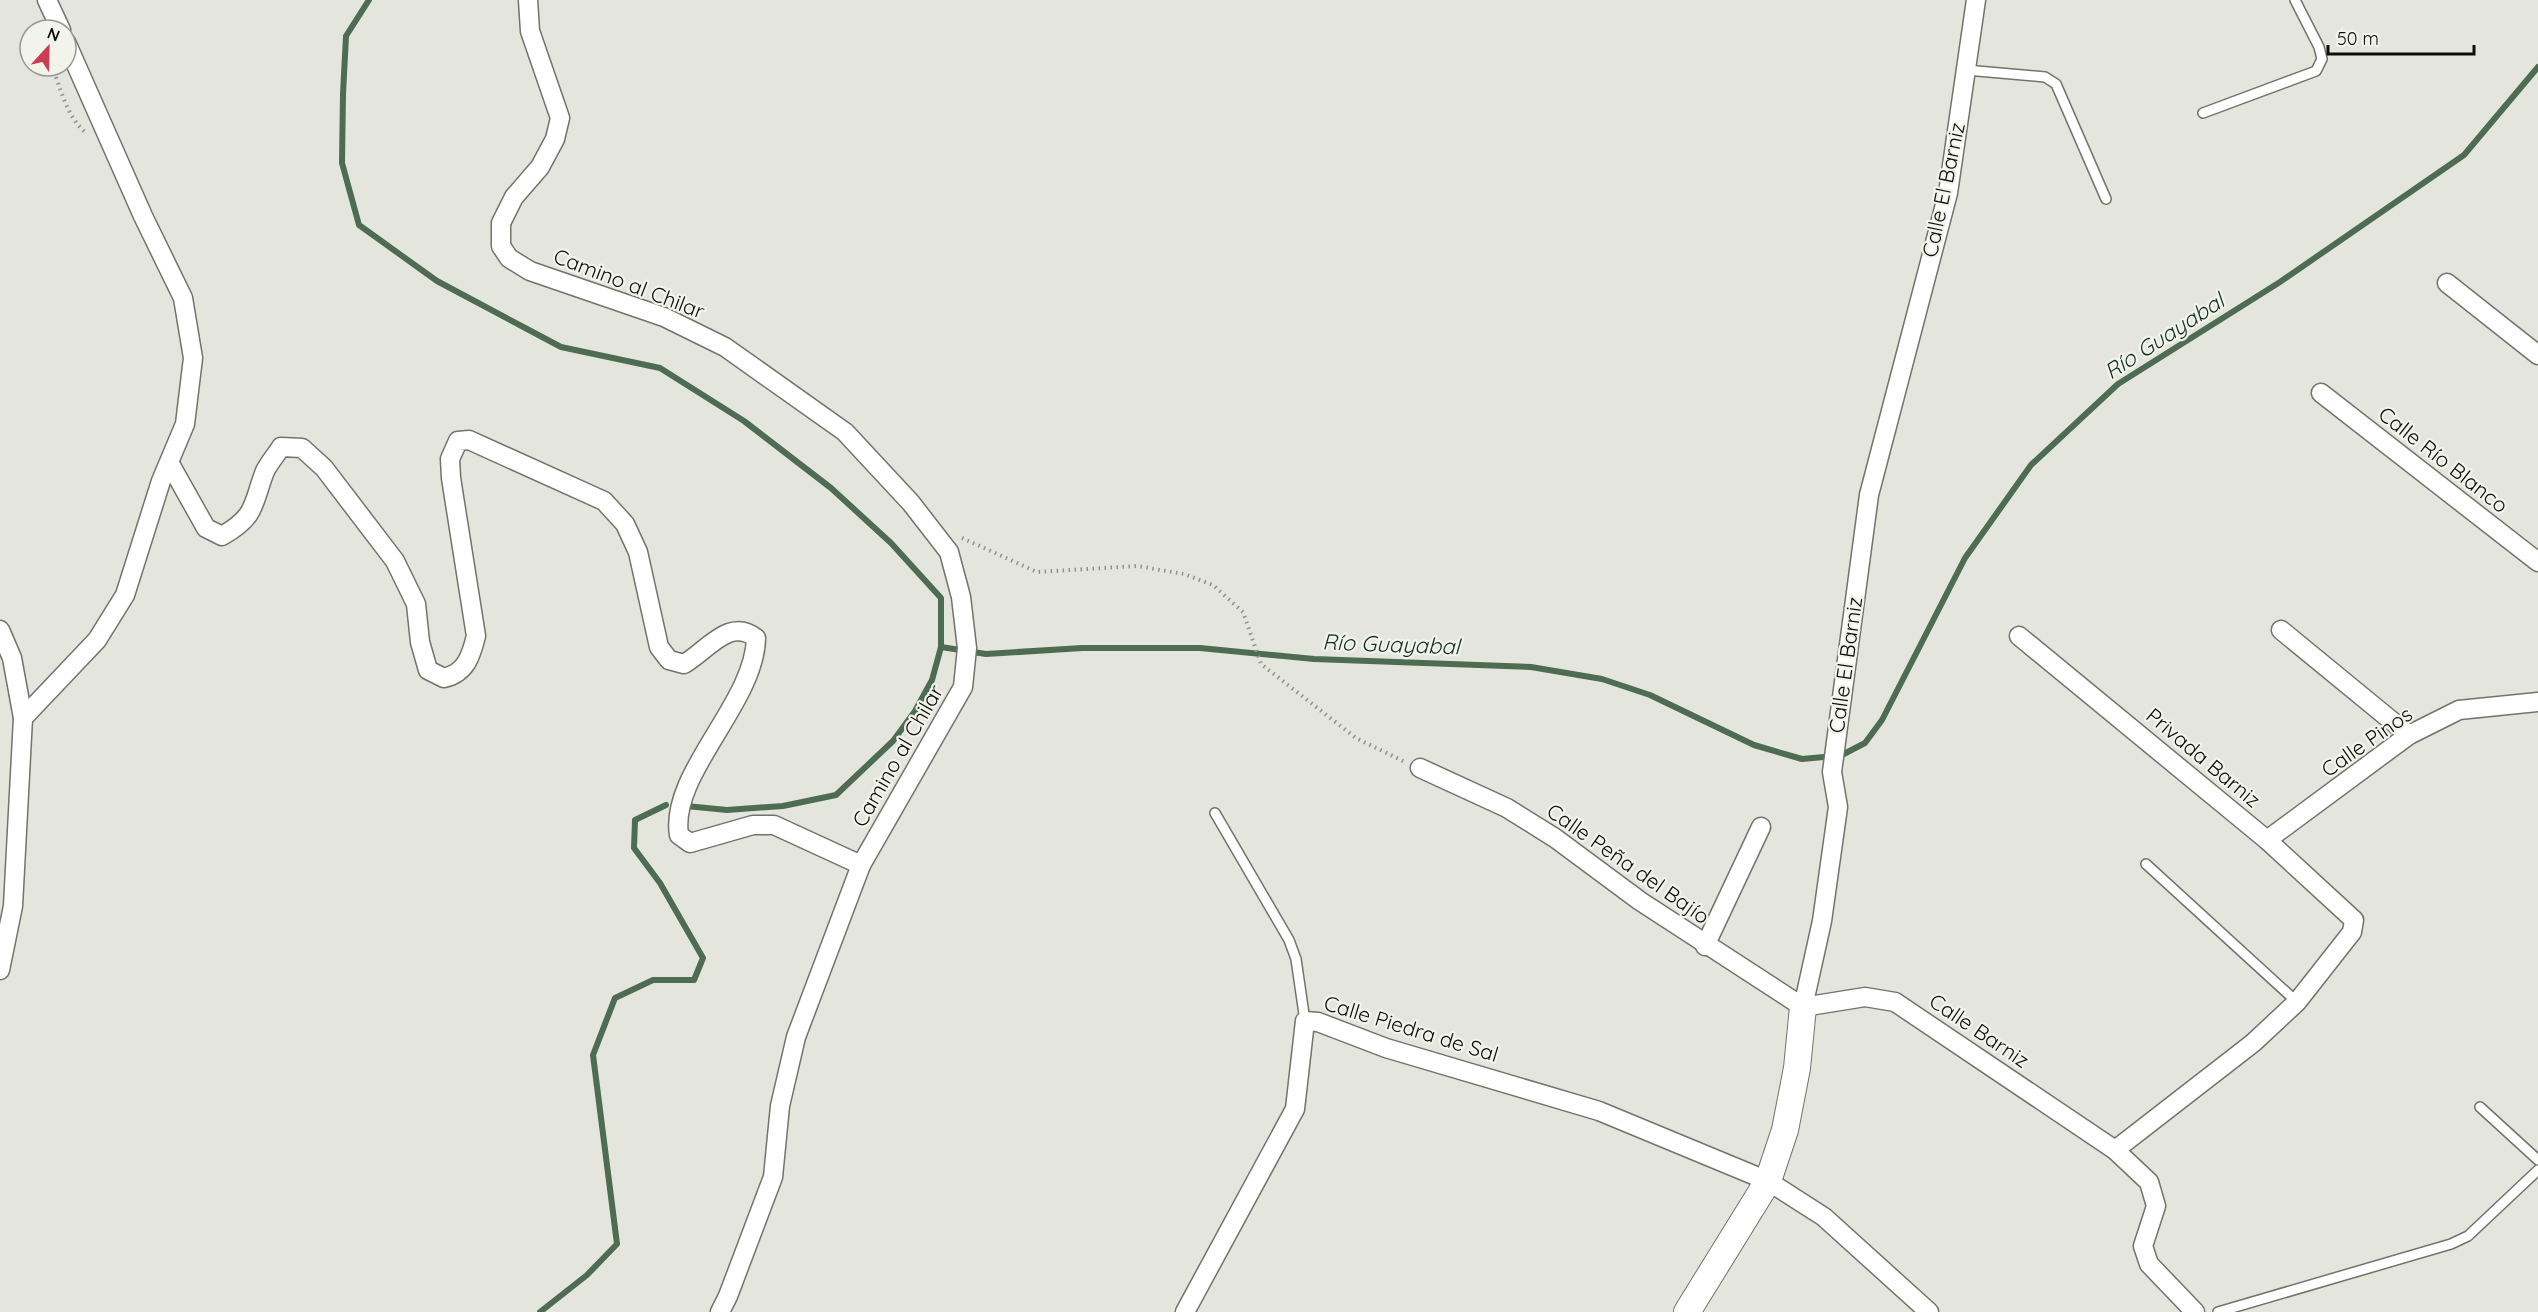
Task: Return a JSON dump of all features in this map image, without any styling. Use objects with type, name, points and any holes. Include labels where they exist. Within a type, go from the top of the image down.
[{"type":"street","points":[[47,0],[55,18]]},
{"type":"street","name":"Camino al Chilar","points":[[528,0],[530,30],[560,118],[555,139],[540,167],[514,197],[501,223],[501,246],[509,258],[530,271],[664,317],[725,347],[845,432],[932,529],[949,552],[961,597],[967,651],[963,687],[861,864],[796,1037],[780,1106],[773,1177],[720,1312]]},
{"type":"street","name":"Calle El Barniz","points":[[1687,1312],[1768,1181],[1785,1130],[1797,1068],[1803,1007],[1822,921],[1838,807],[1832,772],[1869,495],[1948,193],[1976,0]]},
{"type":"street","points":[[23,718],[97,640],[125,595],[161,481],[185,424],[193,358],[183,298],[142,216],[78,69]]},
{"type":"street","points":[[2447,283],[2538,355]]},
{"type":"street","name":"Calle Río Blanco","points":[[2321,393],[2538,562]]},
{"type":"street","points":[[170,464],[206,528],[222,536],[239,526],[254,508],[266,469],[281,447],[302,448],[324,468],[395,561],[416,604],[420,642],[428,669],[444,678],[456,675],[470,659],[476,636],[451,478],[450,459],[458,441],[469,440],[604,501],[625,524],[638,552],[659,647],[669,660],[684,664],[731,630],[745,630],[756,638],[756,658],[747,680],[713,737],[690,784],[677,822],[679,835],[690,843],[753,825],[774,825],[861,864]]},
{"type":"street","points":[[0,630],[23,718],[13,906],[0,969]]},
{"type":"street","points":[[2281,630],[2409,735]]},
{"type":"street","name":"Privada Barniz","points":[[2019,636],[2267,840],[2354,920],[2352,932],[2297,1002]]},
{"type":"street","name":"Calle Pinos","points":[[2267,840],[2409,735],[2459,710],[2538,702]]},
{"type":"street","name":"Calle Peña del Bajío","points":[[1420,768],[1507,808],[1546,832],[1705,946],[1803,1007]]},
{"type":"street","points":[[1705,946],[1761,827]]},
{"type":"street","name":"Calle Barniz","points":[[1803,1007],[1865,998],[1895,1002],[2115,1149],[2149,1182],[2156,1206],[2143,1246],[2150,1264],[2195,1312]]},
{"type":"street","points":[[2115,1149],[2253,1043],[2297,1002]]},
{"type":"street","name":"Calle Piedra de Sal","points":[[1185,1312],[1294,1109],[1305,1021],[1318,1022],[1386,1048],[1599,1111],[1768,1181],[1824,1217],[1929,1312]]},
{"type":"lane","points":[[2203,113],[2316,72],[2322,59],[2319,47],[2297,1]]},
{"type":"lane","points":[[1966,70],[2045,77],[2056,84],[2106,199]]},
{"type":"lane","points":[[1215,813],[1289,940],[1296,959],[1305,1021]]},
{"type":"lane","points":[[2146,864],[2297,1002]]},
{"type":"lane","points":[[2480,1107],[2538,1160]]},
{"type":"lane","points":[[2218,1312],[2459,1240],[2468,1236],[2538,1170]]},
{"type":"path","points":[[932,529],[973,541],[1037,572],[1137,566],[1184,574],[1213,585],[1243,612],[1261,664],[1356,738],[1420,768]]},
{"type":"waterway","points":[[369,0],[346,36],[343,94],[342,163],[359,225],[437,281],[561,347],[660,368],[744,421],[831,488],[891,543],[941,598],[941,647],[932,680],[915,711],[893,741],[836,795],[783,806],[727,810],[686,806]]},
{"type":"waterway","name":"Río Guayabal","points":[[1838,757],[1865,743],[1882,720],[1965,558],[2031,465],[2118,384],[2280,282],[2464,155],[2538,67]]},
{"type":"waterway","name":"Río Guayabal","points":[[941,647],[986,654],[1082,648],[1200,648],[1314,659],[1531,667],[1602,679],[1650,695],[1754,745],[1802,759],[1824,757]]},
{"type":"waterway","points":[[540,1312],[587,1275],[617,1244],[593,1055],[615,998],[653,980],[694,980],[703,958],[660,883],[634,848],[635,820],[666,805]]}]
